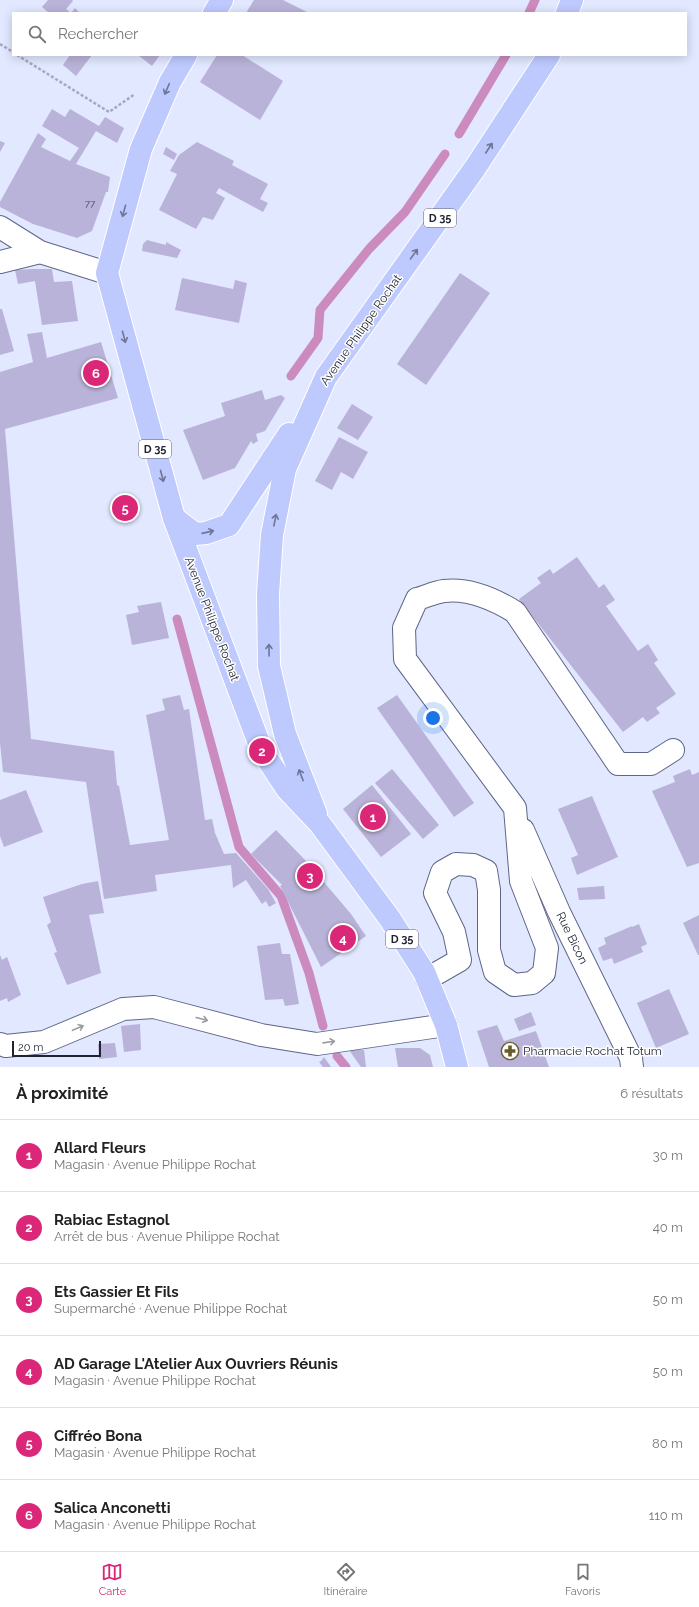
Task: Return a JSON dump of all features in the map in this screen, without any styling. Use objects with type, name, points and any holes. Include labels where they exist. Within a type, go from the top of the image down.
[{"type":"main road","points":[[215,12],[222,0]]},
{"type":"main road","points":[[567,12],[572,0]]},
{"type":"main road","points":[[107,273],[141,149],[170,82],[185,56]]},
{"type":"main road","name":"Avenue Philippe Rochat","points":[[320,824],[285,734],[269,666],[268,594],[272,535],[285,468],[326,377],[475,168],[548,56]]},
{"type":"main road","name":"Avenue Philippe Rochat","points":[[107,273],[174,518],[262,751],[287,789],[320,824],[390,919],[424,972],[446,1025],[457,1067]]},
{"type":"main road","points":[[174,518],[195,534],[206,534],[229,525],[326,377]]},
{"type":"street","points":[[0,227],[40,252],[107,273]]},
{"type":"street","points":[[0,262],[40,252]]},
{"type":"street","name":"Rue Bicon","points":[[632,1067],[631,1058],[559,912],[530,849],[515,808],[405,659],[404,628],[417,599],[444,591],[472,592],[497,601],[515,612],[618,764],[651,764],[672,750]]},
{"type":"street","points":[[427,979],[460,960],[454,932],[435,893],[442,872],[456,864],[473,865],[486,871],[489,890],[489,950],[496,972],[514,985],[532,982],[544,973],[547,948],[521,881],[515,808]]},
{"type":"street","points":[[0,1044],[6,1046],[44,1042],[123,1009],[154,1007],[261,1035],[317,1044],[446,1025]]},
{"type":"path","points":[[0,44],[12,51]]},
{"type":"path","points":[[19,56],[109,112]]},
{"type":"building","points":[[48,0],[73,1],[66,9],[70,12],[48,12],[42,7]]},
{"type":"building","points":[[254,0],[283,0],[307,12],[247,12]]},
{"type":"building","points":[[75,8],[79,12],[72,12]]},
{"type":"building","points":[[69,56],[91,56],[76,76],[63,65]]},
{"type":"building","points":[[139,56],[159,56],[152,66]]},
{"type":"building","points":[[216,56],[244,56],[283,81],[260,120],[200,82]]},
{"type":"building","points":[[52,109],[65,117],[70,109],[99,126],[105,117],[124,128],[117,143],[96,131],[76,164],[110,177],[108,192],[106,192],[92,231],[77,238],[33,224],[0,207],[0,202],[38,133],[46,139],[41,147],[70,161],[79,148],[42,126]]},
{"type":"building","points":[[0,141],[5,143],[0,152]]},
{"type":"building","points":[[197,142],[234,161],[232,165],[268,184],[260,199],[268,203],[263,212],[219,188],[216,193],[225,198],[213,220],[203,217],[196,229],[159,210],[177,174],[170,171],[179,155]]},
{"type":"building","points":[[166,147],[177,154],[174,160],[163,154]]},
{"type":"building","points":[[147,240],[166,245],[166,242],[181,250],[177,258],[142,251],[143,244]]},
{"type":"building","points":[[52,269],[54,282],[72,281],[78,321],[42,325],[35,281],[18,284],[15,270]]},
{"type":"building","points":[[460,273],[490,293],[426,385],[397,364]]},
{"type":"building","points":[[182,278],[233,289],[235,280],[247,283],[239,323],[175,310]]},
{"type":"building","points":[[0,309],[2,309],[14,351],[0,355]]},
{"type":"building","points":[[42,332],[47,358],[101,342],[118,398],[5,429],[31,739],[114,751],[117,785],[119,786],[130,845],[169,840],[146,715],[165,710],[162,699],[180,695],[184,710],[189,709],[205,820],[212,819],[215,833],[224,854],[236,853],[268,889],[276,903],[269,907],[266,901],[262,904],[246,880],[233,888],[231,865],[155,875],[157,891],[104,899],[86,782],[3,772],[0,743],[0,372],[33,362],[27,334]]},
{"type":"building","points":[[262,390],[265,400],[281,395],[285,398],[265,431],[256,434],[258,441],[253,444],[251,441],[235,468],[203,480],[183,430],[225,416],[221,403]]},
{"type":"building","points":[[352,404],[373,417],[358,440],[337,428]]},
{"type":"building","points":[[339,437],[368,452],[353,479],[341,472],[332,490],[315,481]]},
{"type":"building","points":[[577,557],[599,588],[604,584],[615,600],[606,606],[638,651],[648,644],[658,660],[654,663],[676,694],[656,708],[660,713],[647,722],[643,717],[623,732],[519,599],[541,583],[537,578],[550,569],[553,574]]},
{"type":"building","points":[[161,602],[169,638],[132,645],[126,615],[139,612],[137,606]]},
{"type":"building","points":[[397,695],[474,803],[454,817],[377,708]]},
{"type":"building","points":[[392,769],[439,825],[423,839],[375,783]]},
{"type":"building","points":[[690,769],[692,775],[699,772],[699,863],[687,867],[652,791],[675,782],[673,776]]},
{"type":"building","points":[[372,785],[411,834],[381,857],[343,809]]},
{"type":"building","points":[[26,790],[43,832],[4,847],[0,836],[0,800]]},
{"type":"building","points":[[592,796],[618,857],[577,875],[571,858],[578,855],[558,809]]},
{"type":"building","points":[[276,830],[306,861],[351,914],[366,936],[321,967],[280,886],[282,885],[251,854]]},
{"type":"building","points":[[98,881],[104,913],[89,915],[101,973],[67,985],[54,953],[57,952],[47,925],[51,922],[43,897],[82,884]]},
{"type":"building","points":[[604,886],[605,899],[579,900],[577,888]]},
{"type":"building","points":[[699,915],[699,955],[698,955],[683,923]]},
{"type":"building","points":[[639,924],[647,944],[641,947],[643,952],[614,964],[612,958],[603,961],[598,948],[606,944],[604,938]]},
{"type":"building","points":[[280,943],[282,954],[290,954],[299,1004],[285,1006],[283,999],[265,1000],[257,946]]},
{"type":"building","points":[[0,955],[2,960],[7,957],[21,995],[8,1002],[7,998],[0,1001]]},
{"type":"building","points":[[669,989],[689,1034],[656,1048],[637,1003]]},
{"type":"building","points":[[531,1012],[536,1025],[519,1031],[514,1019]]},
{"type":"building","points":[[140,1024],[141,1050],[124,1052],[121,1026]]},
{"type":"building","points":[[497,1025],[504,1041],[536,1031],[549,1067],[489,1067],[477,1031]]},
{"type":"building","points":[[115,1043],[117,1057],[99,1059],[98,1044]]},
{"type":"building","points":[[395,1048],[420,1048],[430,1055],[433,1067],[398,1067]]},
{"type":"building","points":[[349,1050],[364,1050],[366,1067],[361,1067]]},
{"type":"building","points":[[324,1057],[331,1067],[323,1067],[319,1062]]},
{"type":"waterway","points":[[529,12],[535,0]]},
{"type":"waterway","points":[[459,134],[505,56]]},
{"type":"waterway","points":[[291,376],[318,338],[320,310],[369,249],[405,212],[445,154]]},
{"type":"waterway","points":[[177,619],[239,847],[281,896],[309,973],[323,1026]]},
{"type":"waterway","points":[[337,1056],[346,1067]]},
{"type":"place","name":"Salica Anconetti","points":[[96,373]]},
{"type":"place","name":"Ciffréo Bona","points":[[125,508]]},
{"type":"place","name":"Rabiac Estagnol","points":[[262,751]]},
{"type":"place","name":"Allard Fleurs","points":[[373,817]]},
{"type":"place","name":"Ets Gassier Et Fils","points":[[310,876]]},
{"type":"place","name":"AD Garage L'Atelier Aux Ouvriers Réunis","points":[[343,938]]},
{"type":"place","name":"Pharmacie Rochat Totum","points":[[510,1051]]}]
